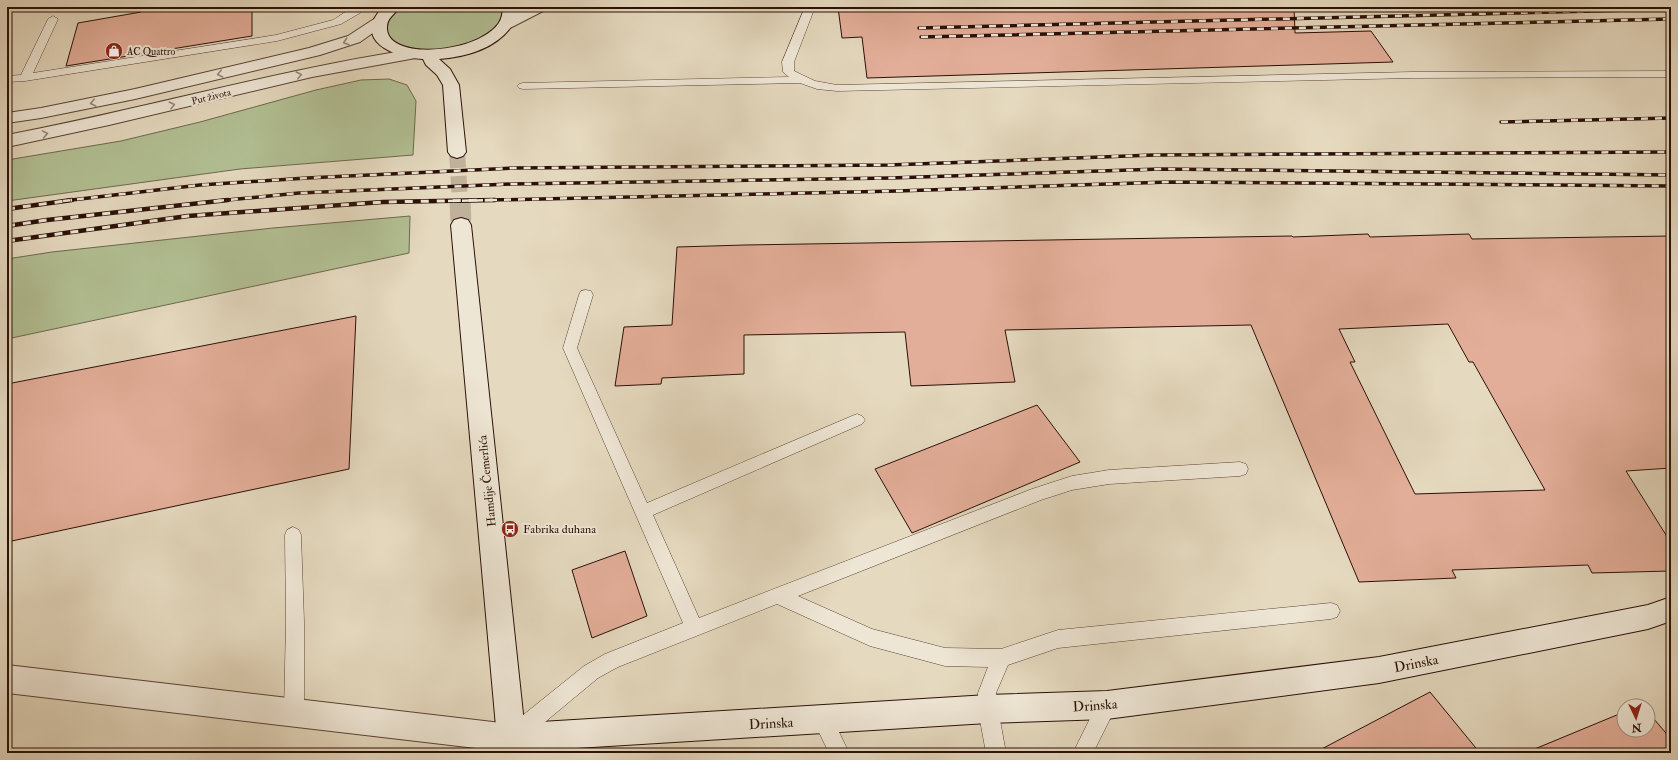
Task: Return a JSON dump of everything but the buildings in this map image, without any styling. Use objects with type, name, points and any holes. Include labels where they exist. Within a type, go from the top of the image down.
[{"type":"main road","name":"Put života","points":[[7,118],[41,113],[135,94],[314,52],[354,39],[380,22],[386,11],[392,7]]},
{"type":"main road","points":[[507,24],[512,12],[510,7]]},
{"type":"main road","points":[[451,85],[460,67],[484,42],[495,35],[507,24],[540,7]]},
{"type":"main road","points":[[380,22],[379,33],[385,42],[397,50],[422,54],[444,72],[451,85],[458,152]]},
{"type":"main road","name":"Put života","points":[[7,141],[53,133],[325,69],[422,54],[458,51],[484,42]]},
{"type":"main road","name":"Hamdije Čemerlića","points":[[461,225],[512,745]]},
{"type":"main road","name":"Drinska","points":[[7,679],[294,713],[512,745],[823,720],[988,709],[1106,706],[1379,670],[1648,617],[1671,609]]},
{"type":"lane","points":[[7,79],[24,78],[277,38],[338,22],[356,11],[358,7]]},
{"type":"lane","points":[[810,7],[788,62],[789,72],[799,80],[815,86],[837,88],[1412,75],[1671,74]]},
{"type":"lane","points":[[24,78],[53,19]]},
{"type":"lane","points":[[523,86],[799,80]]},
{"type":"lane","points":[[586,295],[570,348],[694,628]]},
{"type":"lane","points":[[643,512],[857,420]]},
{"type":"lane","points":[[512,745],[591,672],[612,660],[1038,494],[1072,483],[1109,477],[1240,469]]},
{"type":"lane","points":[[293,535],[295,622],[294,713]]},
{"type":"lane","points":[[778,595],[870,637],[945,657],[1001,658],[1058,639],[1331,611]]},
{"type":"lane","points":[[996,753],[988,709],[987,693],[1001,658]]},
{"type":"lane","points":[[1083,753],[1106,706]]},
{"type":"lane","points":[[823,720],[838,753]]},
{"type":"green space","points":[[399,7],[501,7],[502,11],[500,20],[496,26],[480,38],[458,47],[441,50],[425,50],[405,46],[397,43],[391,38],[387,31],[387,24],[391,16]]},
{"type":"green space","points":[[389,79],[407,85],[416,101],[413,155],[240,169],[7,201],[7,160],[121,141],[200,122],[316,90],[361,80]]},
{"type":"green space","points":[[410,216],[409,253],[7,339],[7,259],[52,252],[273,228]]},
{"type":"tunnel","points":[[457,152],[460,201]]},
{"type":"tunnel","points":[[460,200],[461,225]]},
{"type":"railway","points":[[919,28],[1671,9]]},
{"type":"railway","points":[[921,37],[1671,19]]},
{"type":"railway","points":[[1501,122],[1671,118]]},
{"type":"railway","points":[[63,201],[200,185],[307,178],[514,168],[889,165],[1154,155],[1671,152]]},
{"type":"railway","points":[[217,201],[299,193],[512,184],[890,178],[1161,169],[1671,175]]},
{"type":"railway","points":[[484,200],[897,191],[1169,182],[1671,186]]},
{"type":"railway","points":[[7,209],[72,200]]},
{"type":"railway","points":[[7,226],[47,220],[228,200]]},
{"type":"railway","points":[[7,241],[188,216],[383,202],[484,200]]},
{"type":"railway","points":[[448,201],[484,200]]},
{"type":"railway","points":[[484,200],[495,200]]},
{"type":"place","name":"AC Quattro","points":[[114,51]]},
{"type":"place","name":"Fabrika duhana","points":[[510,529]]}]
